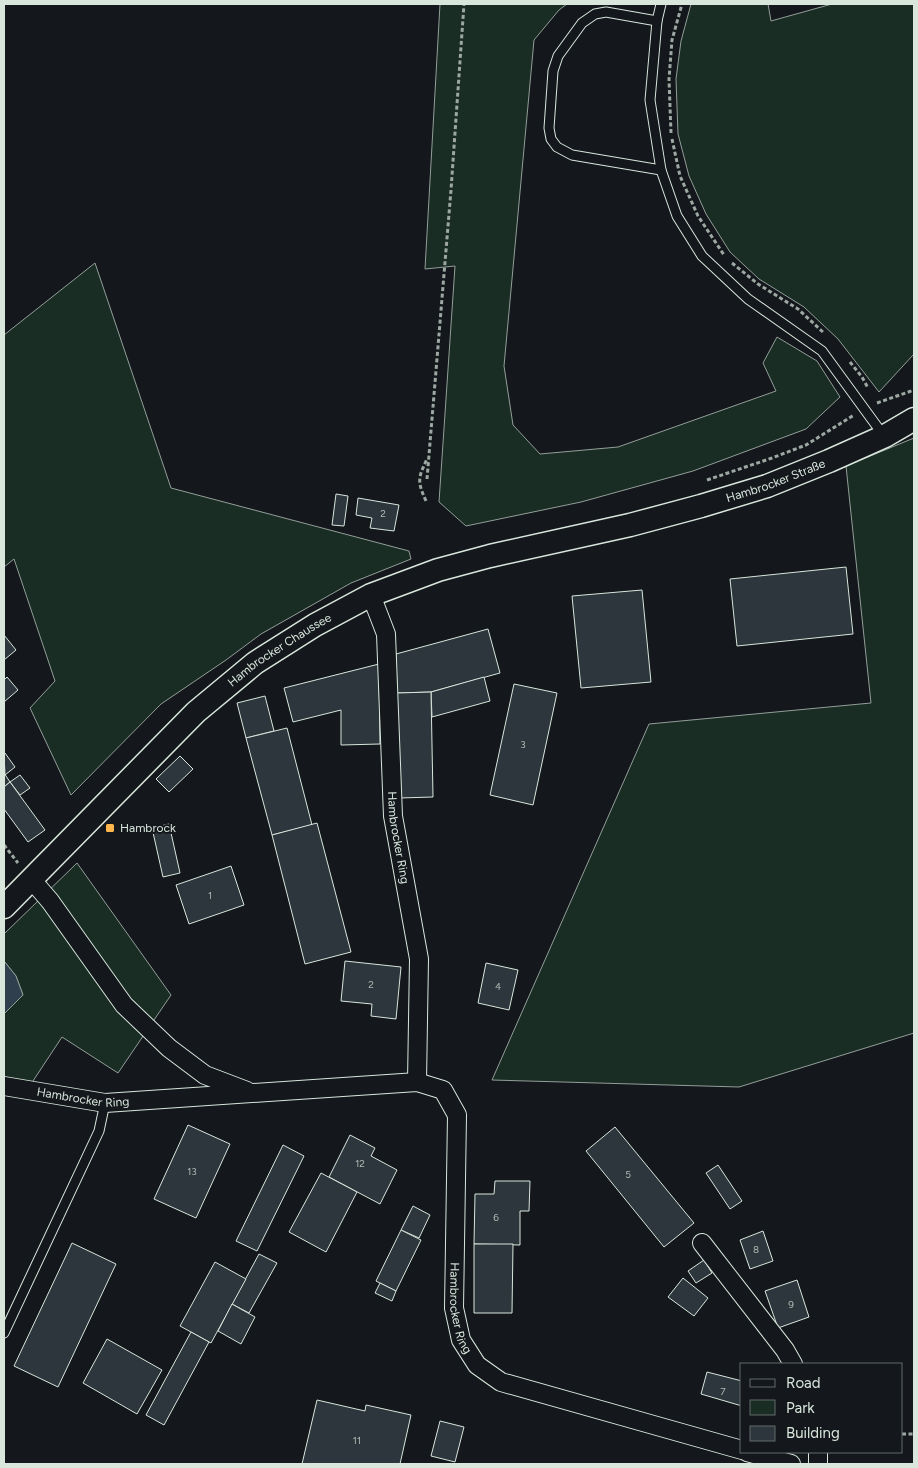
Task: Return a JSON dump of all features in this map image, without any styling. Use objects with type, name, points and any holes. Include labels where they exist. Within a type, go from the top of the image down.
[{"type":"street","name":"Hambrocker Straße","points":[[630,525],[767,486],[885,436],[914,419]]},
{"type":"street","name":"Hambrocker Chaussee","points":[[4,907],[26,873],[196,712],[255,662],[315,625],[371,596],[424,575],[490,556],[630,525]]},
{"type":"street","name":"Hambrocker Ring","points":[[371,596],[386,634],[394,816],[419,959],[417,1082]]},
{"type":"street","name":"Hambrocker Ring","points":[[26,873],[50,901],[124,1005],[168,1048],[205,1075],[252,1093]]},
{"type":"street","name":"Hambrocker Ring","points":[[4,1086],[105,1103],[417,1082],[443,1090],[456,1115],[454,1308],[461,1340],[477,1365],[501,1382],[740,1449]]},
{"type":"street","points":[[702,1243],[785,1350],[792,1363]]},
{"type":"street","points":[[751,1453],[791,1464]]},
{"type":"lane","points":[[661,4],[657,21],[650,100],[661,170],[678,216],[702,256],[748,299],[822,351],[885,436]]},
{"type":"lane","points":[[657,21],[606,12],[595,14],[582,23],[558,56],[553,71],[549,128],[550,139],[557,147],[572,155],[661,170]]},
{"type":"lane","points":[[4,1333],[99,1130],[105,1103]]},
{"type":"path","points":[[427,479],[464,4]]},
{"type":"path","points":[[682,4],[672,40],[669,79],[671,134],[680,176],[698,216],[723,255],[758,284],[798,309],[825,334]]},
{"type":"path","points":[[844,355],[862,376],[870,390]]},
{"type":"path","points":[[704,481],[806,445],[865,409],[914,390]]},
{"type":"path","points":[[874,396],[877,403]]},
{"type":"path","points":[[426,501],[419,486],[420,477],[429,456]]},
{"type":"path","points":[[4,845],[26,873]]},
{"type":"green space","points":[[440,4],[567,4],[559,10],[534,40],[504,366],[513,425],[540,454],[618,447],[776,391],[763,363],[777,337],[817,361],[840,397],[806,429],[693,471],[581,502],[466,526],[439,502],[455,266],[425,269]]},
{"type":"green space","points":[[691,4],[768,4],[771,21],[832,4],[914,4],[914,354],[879,392],[838,339],[804,307],[759,279],[730,252],[706,214],[689,176],[678,134],[676,79],[681,41]]},
{"type":"green space","points":[[95,263],[171,488],[409,551],[411,559],[351,583],[261,634],[161,704],[71,795],[30,708],[55,681],[14,559],[4,567],[4,335]]},
{"type":"green space","points":[[914,438],[914,1033],[739,1087],[492,1080],[649,724],[871,703],[846,466]]},
{"type":"green space","points":[[77,863],[171,995],[118,1073],[62,1037],[31,1084],[4,1080],[4,1014],[23,995],[16,976],[4,961],[4,934]]},
{"type":"water","points":[[4,961],[16,976],[23,995],[4,1014]]},
{"type":"building","points":[[336,494],[348,496],[344,526],[332,525]]},
{"type":"building","points":[[358,498],[399,505],[394,531],[370,528],[372,518],[356,515]]},
{"type":"building","points":[[846,567],[853,634],[737,646],[730,579]]},
{"type":"building","points":[[642,590],[651,682],[581,688],[572,596]]},
{"type":"building","points":[[488,629],[500,673],[431,692],[397,693],[396,654]]},
{"type":"building","points":[[4,635],[16,650],[4,660]]},
{"type":"building","points":[[379,664],[380,744],[341,745],[341,710],[293,722],[284,688]]},
{"type":"building","points":[[7,677],[18,690],[4,702],[4,680]]},
{"type":"building","points":[[484,677],[490,701],[432,717],[431,692]]},
{"type":"building","points":[[514,684],[557,693],[533,805],[490,795]]},
{"type":"building","points":[[431,692],[433,797],[399,798],[397,693]]},
{"type":"building","points":[[265,696],[274,731],[246,738],[237,703]]},
{"type":"building","points":[[287,728],[312,825],[272,835],[246,738]]},
{"type":"building","points":[[4,753],[15,767],[5,775]]},
{"type":"building","points":[[180,756],[193,769],[169,792],[156,779]]},
{"type":"building","points":[[4,773],[10,782],[4,787]]},
{"type":"building","points":[[20,775],[30,788],[20,795],[10,782]]},
{"type":"building","points":[[10,782],[45,830],[28,842],[4,809],[4,787]]},
{"type":"building","points":[[317,823],[351,952],[305,964],[272,835]]},
{"type":"building","points":[[169,824],[180,873],[163,877],[152,828]]},
{"type":"building","points":[[231,866],[244,905],[189,924],[176,885]]},
{"type":"building","points":[[345,961],[401,967],[396,1019],[371,1016],[372,1004],[341,1001]]},
{"type":"building","points":[[486,963],[518,970],[509,1010],[478,1003]]},
{"type":"building","points":[[188,1125],[230,1144],[196,1218],[154,1199]]},
{"type":"building","points":[[615,1127],[694,1223],[664,1247],[586,1151]]},
{"type":"building","points":[[350,1135],[375,1148],[371,1156],[397,1170],[380,1204],[329,1177]]},
{"type":"building","points":[[283,1145],[304,1156],[257,1251],[236,1241]]},
{"type":"building","points":[[718,1165],[742,1201],[730,1209],[706,1173]]},
{"type":"building","points":[[321,1173],[357,1192],[326,1252],[289,1232]]},
{"type":"building","points":[[495,1181],[530,1181],[529,1211],[520,1211],[520,1245],[474,1244],[475,1194],[494,1194]]},
{"type":"building","points":[[413,1206],[430,1215],[419,1238],[401,1230]]},
{"type":"building","points":[[401,1230],[421,1240],[396,1291],[376,1281]]},
{"type":"building","points":[[763,1231],[773,1261],[750,1269],[740,1240]]},
{"type":"building","points":[[72,1243],[116,1264],[58,1387],[14,1366]]},
{"type":"building","points":[[474,1244],[513,1244],[512,1313],[474,1313]]},
{"type":"building","points":[[259,1254],[277,1263],[249,1313],[232,1304]]},
{"type":"building","points":[[704,1260],[712,1273],[696,1283],[688,1271]]},
{"type":"building","points":[[215,1262],[246,1279],[211,1343],[180,1326]]},
{"type":"building","points":[[683,1278],[708,1298],[694,1316],[668,1297]]},
{"type":"building","points":[[797,1280],[809,1317],[778,1328],[765,1291]]},
{"type":"building","points":[[380,1283],[396,1291],[392,1301],[375,1293]]},
{"type":"building","points":[[232,1304],[255,1317],[241,1344],[218,1331]]},
{"type":"building","points":[[191,1332],[209,1342],[164,1425],[146,1415]]},
{"type":"building","points":[[107,1339],[162,1370],[137,1414],[83,1383]]},
{"type":"building","points":[[707,1372],[740,1380],[740,1405],[701,1394]]},
{"type":"building","points":[[317,1400],[365,1411],[366,1405],[411,1415],[400,1464],[302,1464]]},
{"type":"building","points":[[440,1421],[464,1427],[455,1462],[431,1456]]},
{"type":"place","name":"Hambrock","points":[[110,828]]}]
